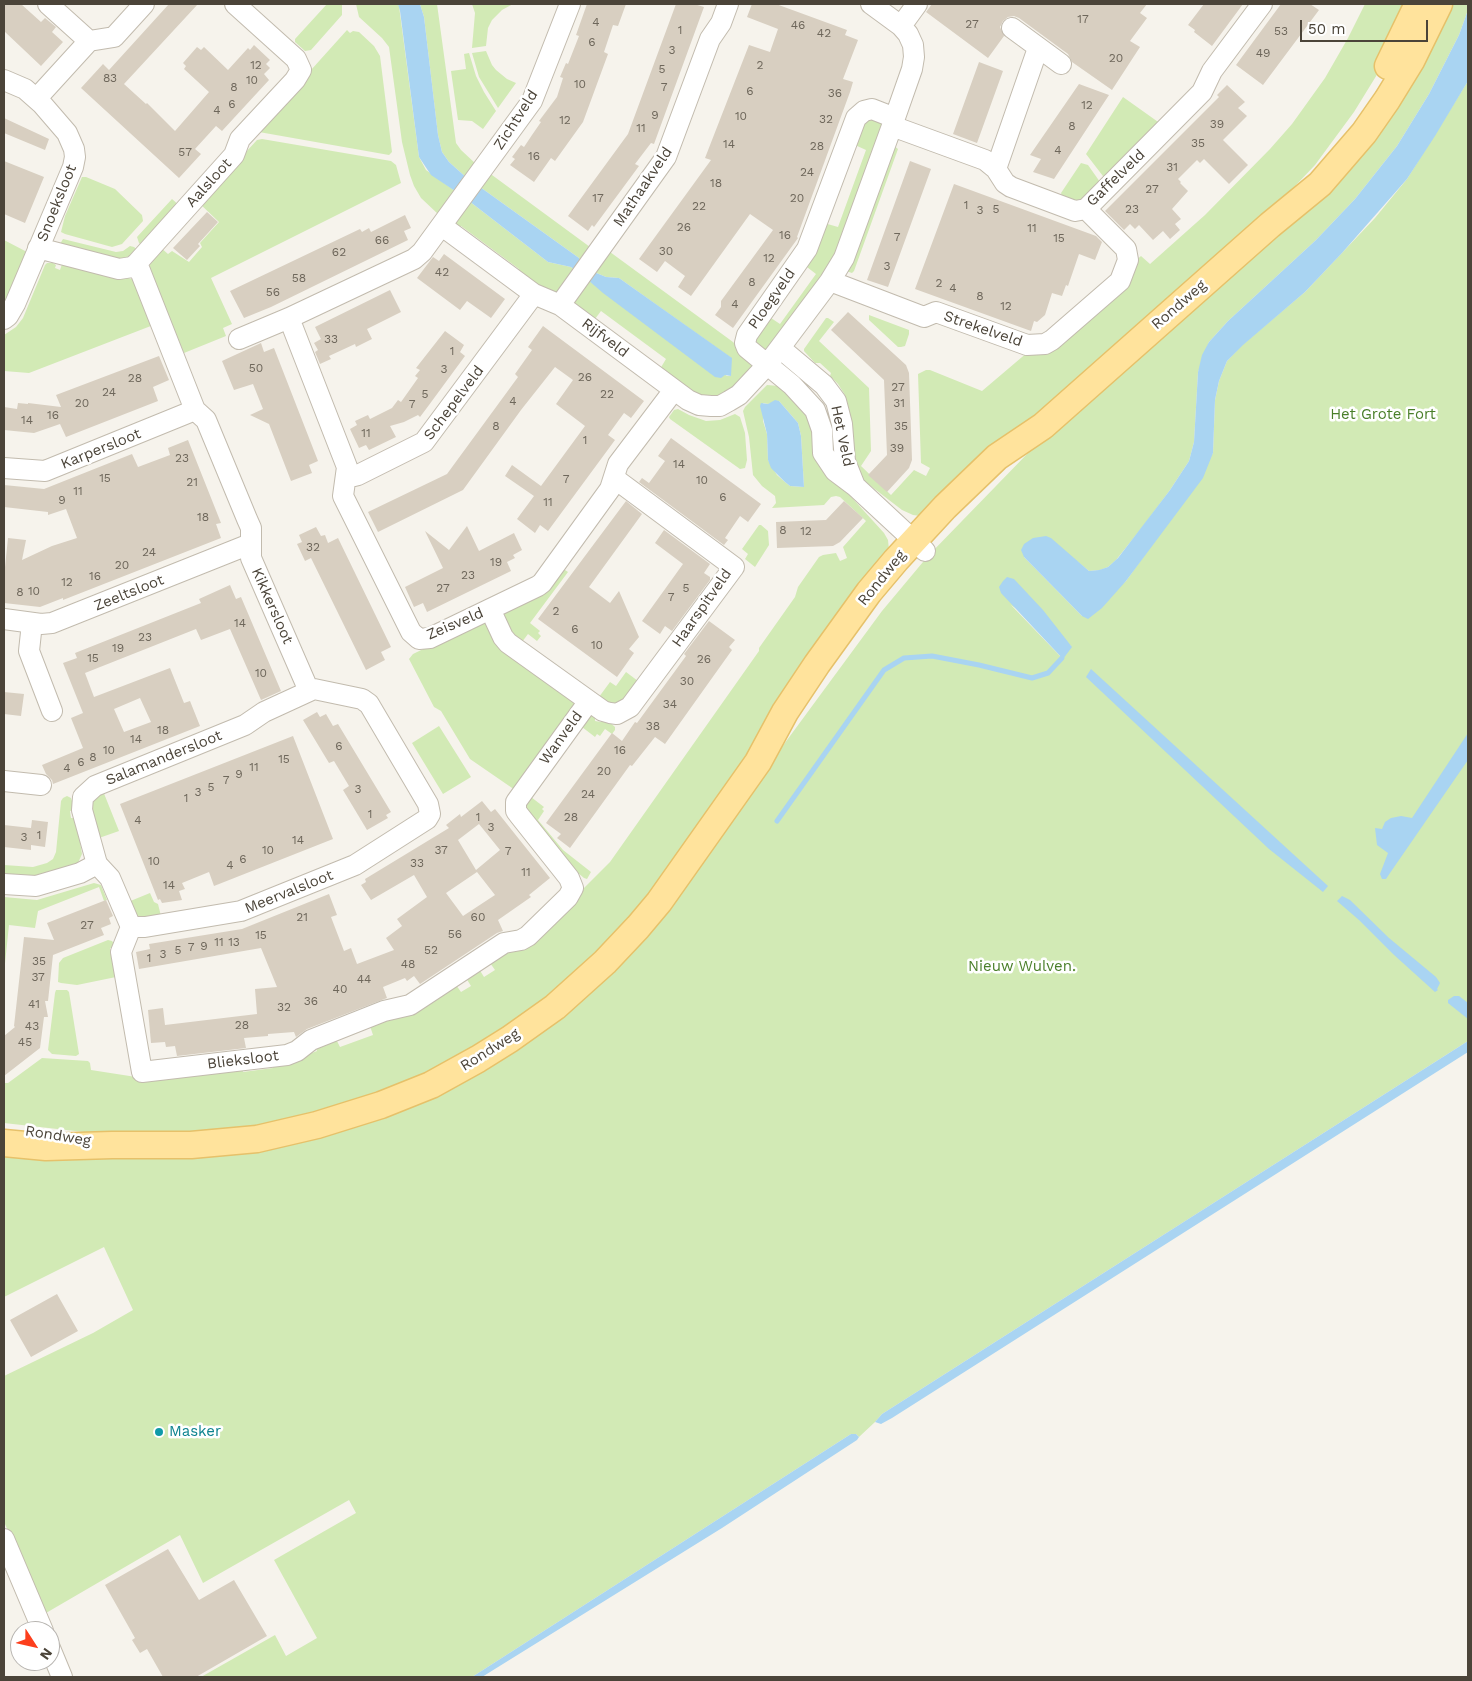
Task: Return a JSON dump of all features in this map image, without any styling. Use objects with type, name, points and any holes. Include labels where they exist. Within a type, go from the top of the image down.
[{"type":"main road","name":"Rondweg","points":[[1270,225],[1332,150],[1362,110],[1395,53],[1418,4]]},
{"type":"main road","name":"Rondweg","points":[[4,1143],[46,1147],[158,1146],[257,1139],[285,1133],[341,1119],[431,1084],[478,1059],[555,1007],[620,947],[659,902],[758,762],[796,720],[881,605],[919,546],[1006,468],[1043,426],[1270,225],[1315,189],[1364,133],[1387,100],[1411,61],[1439,4]]},
{"type":"main road","name":"Rondweg","points":[[4,1127],[47,1132],[112,1145]]},
{"type":"street","points":[[48,4],[89,41]]},
{"type":"street","points":[[37,98],[89,41],[114,37],[144,4]]},
{"type":"street","name":"Aalsloot","points":[[137,263],[234,156],[240,139],[295,80],[301,70],[296,58],[235,4]]},
{"type":"street","name":"Zichtveld","points":[[442,226],[536,94],[570,4]]},
{"type":"street","name":"Mathaakveld","points":[[560,305],[666,157],[710,39],[721,23],[728,4]]},
{"type":"street","points":[[767,365],[830,281],[844,258],[912,69],[914,45],[908,34],[901,26],[871,4]]},
{"type":"street","points":[[901,26],[917,4]]},
{"type":"street","name":"Gaffelveld","points":[[894,122],[985,160],[996,169],[1005,183],[1011,187],[1076,211],[1086,209],[1202,92],[1212,71],[1262,4]]},
{"type":"street","points":[[1012,28],[1061,64]]},
{"type":"street","points":[[996,169],[1038,48]]},
{"type":"street","name":"Snoeksloot","points":[[4,80],[24,89],[37,98],[68,132],[75,157],[73,167],[15,304],[4,319]]},
{"type":"street","name":"Ploegveld","points":[[767,365],[747,348],[745,339],[807,249],[856,118],[864,111],[872,110],[894,122]]},
{"type":"street","name":"Strekelveld","points":[[830,281],[924,317],[936,312],[1027,345],[1045,344],[1120,281],[1128,260],[1126,249],[1086,209]]},
{"type":"street","points":[[239,339],[289,318],[414,259],[422,252],[442,226]]},
{"type":"street","name":"Rijfveld","points":[[442,226],[534,294],[560,305],[674,390],[699,405],[720,406],[739,395],[767,365]]},
{"type":"street","points":[[38,248],[119,269],[132,267],[137,263]]},
{"type":"street","name":"Kikkersloot","points":[[137,263],[196,410],[206,420],[247,519],[250,528],[251,558],[309,691]]},
{"type":"street","name":"Schepelveld","points":[[346,478],[358,475],[424,442],[534,294]]},
{"type":"street","name":"Zeisveld","points":[[289,318],[347,467],[343,496],[411,632],[419,638],[430,638],[542,583],[610,489],[618,464],[674,390]]},
{"type":"street","name":"Het Veld","points":[[780,348],[824,385],[836,400],[842,424],[846,461],[855,486]]},
{"type":"street","name":"Het Veld","points":[[767,365],[792,385],[815,410],[822,430],[823,453],[835,471],[855,486],[919,546]]},
{"type":"street","name":"Karpersloot","points":[[4,468],[45,472],[196,410]]},
{"type":"street","name":"Haarspitveld","points":[[589,701],[603,711],[610,713],[617,714],[630,708],[734,566],[614,478]]},
{"type":"street","name":"Zeeltsloot","points":[[4,619],[32,623],[52,623],[250,544]]},
{"type":"street","name":"Wanveld","points":[[490,609],[508,643],[589,701],[518,798],[515,807],[518,815],[569,878],[573,888]]},
{"type":"street","points":[[32,623],[29,651],[52,711]]},
{"type":"street","name":"Meervalsloot","points":[[131,927],[146,927],[241,911],[355,865],[423,823],[430,814],[428,804],[369,704],[362,699],[314,689],[309,691]]},
{"type":"street","name":"Salamandersloot","points":[[97,864],[82,810],[83,797],[88,791],[96,786],[245,725],[264,712],[309,691]]},
{"type":"street","points":[[4,781],[41,785]]},
{"type":"street","points":[[4,884],[36,886],[80,873],[97,864],[110,878],[131,927]]},
{"type":"street","name":"Blieksloot","points":[[131,927],[121,952],[142,1072],[287,1055],[297,1051],[311,1040],[320,1036],[384,1011],[410,1005],[504,943],[521,940],[528,936],[568,897],[573,888]]},
{"type":"street","points":[[4,1539],[39,1621]]},
{"type":"green space","points":[[327,4],[342,4],[342,15],[311,50],[305,51],[295,42],[295,39]]},
{"type":"green space","points":[[356,4],[398,4],[399,6],[419,157],[426,170],[458,193],[439,215],[421,198],[410,175],[402,142],[389,47],[359,17]]},
{"type":"green space","points":[[420,4],[437,4],[456,143],[476,164],[468,179],[449,162],[442,152],[438,135],[424,17]]},
{"type":"green space","points":[[472,4],[513,4],[502,10],[492,20],[488,28],[486,46],[472,48],[475,13]]},
{"type":"green space","points":[[1365,4],[1413,4],[1394,47],[1354,112],[1315,165],[1259,224],[920,516],[902,510],[863,480],[848,443],[845,395],[830,376],[831,373],[820,363],[815,363],[804,351],[826,318],[834,322],[819,341],[869,388],[871,451],[861,466],[891,495],[914,470],[926,476],[930,468],[921,463],[918,374],[930,370],[982,391],[1141,256],[1150,264],[1205,215],[1292,124],[1325,78]]},
{"type":"green space","name":"Nieuw Wulven.","points":[[1444,4],[1468,4],[1468,10],[1459,35],[1429,94],[1397,146],[1355,199],[1316,240],[1228,321],[1209,342],[1198,372],[1194,442],[1189,461],[1170,490],[1116,560],[1108,567],[1089,571],[1078,562],[1024,557],[1082,616],[1126,581],[1213,453],[1215,400],[1219,381],[1227,361],[1242,345],[1305,292],[1375,218],[1407,179],[1468,81],[1468,1041],[882,1414],[859,1437],[856,1434],[851,1434],[472,1677],[201,1677],[275,1635],[286,1656],[317,1638],[274,1560],[356,1513],[349,1500],[203,1583],[180,1535],[46,1613],[4,1522],[4,1376],[93,1333],[133,1310],[104,1247],[4,1297],[4,1149],[59,1154],[397,1111],[477,1075],[546,1030],[612,968],[740,804],[882,611],[928,556],[1029,452],[1085,400],[1272,236]],"holes":[[[1011,605],[1071,646],[1061,657]]]},
{"type":"green space","points":[[347,30],[350,33],[353,31],[359,32],[374,46],[380,56],[392,152],[389,155],[259,132],[257,130]]},
{"type":"green space","points":[[486,51],[496,70],[507,79],[516,83],[498,108],[479,77],[472,53]]},
{"type":"green space","points":[[469,53],[476,76],[496,111],[483,129],[472,121],[458,120],[451,71],[466,69],[464,54]]},
{"type":"green space","points":[[1123,97],[1161,124],[1106,180],[1086,154]]},
{"type":"green space","points":[[866,117],[884,121],[835,259],[771,349],[760,353],[752,338],[768,316],[780,324],[816,274],[803,264],[824,223],[838,227],[866,150],[855,145]]},
{"type":"green space","points":[[262,139],[391,161],[396,165],[401,183],[211,278],[232,324],[223,328],[226,336],[184,353],[149,270],[150,264],[160,247],[168,254],[172,251],[189,262],[202,247],[200,243],[219,222],[199,203],[257,140]]},
{"type":"green space","points":[[892,144],[898,149],[854,271],[852,273],[846,271]]},
{"type":"green space","points":[[1081,163],[1088,165],[1100,182],[1080,203],[1062,196],[1061,193]]},
{"type":"green space","points":[[489,175],[492,175],[590,247],[582,263],[579,258],[480,187]]},
{"type":"green space","points":[[82,177],[115,189],[142,215],[143,221],[122,244],[112,247],[61,232],[65,216]]},
{"type":"green space","points":[[172,199],[180,206],[143,247],[137,237]]},
{"type":"green space","points":[[469,201],[548,262],[571,267],[576,271],[559,294],[539,290],[517,272],[519,269],[461,226],[458,231],[455,226],[455,219]]},
{"type":"green space","points":[[63,239],[116,252],[123,251],[130,246],[139,251],[121,260],[60,244]]},
{"type":"green space","points":[[4,240],[27,252],[4,310]]},
{"type":"green space","points":[[610,252],[733,342],[755,364],[733,390],[718,396],[696,395],[660,369],[666,359],[601,311],[595,319],[573,305],[573,297],[588,280],[727,376],[731,376],[731,358],[619,278],[606,277],[594,272]]},
{"type":"green space","points":[[63,261],[137,281],[156,324],[29,373],[4,371],[4,335],[16,327],[23,318],[45,265],[53,263],[56,265],[55,268],[60,270]]},
{"type":"green space","points":[[869,315],[909,330],[905,346],[898,347],[869,320]]},
{"type":"green space","points":[[767,385],[779,386],[806,403],[834,478],[884,533],[888,540],[889,550],[664,880],[592,963],[486,1044],[376,1098],[245,1131],[102,1134],[4,1123],[4,1083],[8,1083],[42,1058],[88,1061],[91,1070],[136,1077],[242,1066],[243,1072],[273,1068],[272,1062],[302,1057],[317,1051],[314,1043],[335,1037],[340,1047],[373,1035],[369,1023],[454,982],[461,992],[471,986],[466,978],[479,969],[484,977],[495,970],[488,960],[529,943],[610,862],[759,651],[759,648],[795,597],[798,587],[819,557],[836,553],[840,561],[847,558],[843,547],[866,521],[840,497],[836,496],[831,497],[824,505],[772,508],[776,503],[775,496],[762,486],[753,475],[749,437],[743,411]],"holes":[[[779,401],[798,423],[801,436],[804,487],[790,486],[777,475],[768,460],[767,434],[763,421],[763,403],[768,404]]]},
{"type":"green space","points":[[678,409],[706,421],[720,420],[735,414],[740,417],[745,433],[747,460],[745,468],[740,469],[670,419],[669,417],[674,410]]},
{"type":"green space","points":[[759,525],[768,531],[769,545],[755,567],[745,559],[748,554],[742,549]]},
{"type":"green space","points":[[562,568],[568,572],[530,623],[540,631],[538,633],[541,636],[537,641],[528,634],[522,642],[511,637],[503,615],[505,611]]},
{"type":"green space","points":[[483,620],[574,699],[576,707],[515,790],[470,759],[441,711],[434,707],[409,659],[413,654]]},
{"type":"green space","points":[[626,672],[638,681],[625,702],[612,707],[599,697],[610,682],[616,686]]},
{"type":"green space","points":[[591,716],[595,716],[595,721],[601,722],[603,718],[606,719],[615,727],[615,730],[612,734],[605,729],[600,736],[597,734],[595,737],[582,727]]},
{"type":"green space","points":[[439,726],[471,777],[443,794],[412,743]]},
{"type":"green space","points":[[103,791],[119,831],[99,838],[88,800]]},
{"type":"green space","points":[[67,796],[71,798],[75,810],[70,811],[71,818],[76,818],[82,854],[78,863],[37,879],[4,877],[4,865],[33,867],[53,859],[56,852],[61,801]]},
{"type":"green space","points":[[531,797],[544,807],[542,809],[544,811],[538,820],[563,850],[591,872],[587,879],[578,873],[573,876],[523,809]]},
{"type":"green space","points":[[94,883],[101,885],[107,900],[104,901],[99,887],[38,911],[35,928],[9,925],[4,973],[4,897],[37,900]]},
{"type":"green space","points":[[150,893],[154,902],[158,904],[161,916],[140,921],[128,902]]},
{"type":"green space","points":[[108,940],[112,941],[115,945],[115,947],[110,948],[112,960],[117,960],[116,977],[77,985],[58,982],[59,963],[63,958]]},
{"type":"green space","points":[[56,990],[67,990],[69,992],[79,1054],[76,1056],[52,1054],[48,1050]]},
{"type":"water","points":[[398,4],[420,4],[424,17],[438,135],[442,152],[449,162],[468,179],[458,193],[431,175],[419,157]]},
{"type":"water","points":[[1468,10],[1468,81],[1435,136],[1407,179],[1342,253],[1305,292],[1227,361],[1219,381],[1215,400],[1213,453],[1203,478],[1126,581],[1102,608],[1088,619],[1082,616],[1024,557],[1021,550],[1024,544],[1033,538],[1046,536],[1051,538],[1089,571],[1108,567],[1118,558],[1170,490],[1189,461],[1194,442],[1198,372],[1202,355],[1209,342],[1228,321],[1316,240],[1355,199],[1397,146],[1429,94],[1459,35]]},
{"type":"water","points":[[480,187],[579,258],[582,263],[576,271],[571,267],[548,262],[469,201]]},
{"type":"water","points":[[594,272],[606,277],[619,278],[732,358],[731,376],[715,377],[603,293],[588,280]]},
{"type":"water","points":[[775,400],[779,401],[798,423],[801,436],[804,487],[790,486],[771,468],[768,460],[767,434],[760,406],[761,403],[768,404]]},
{"type":"water","points":[[1007,577],[1014,579],[1043,610],[1072,647],[1063,659],[1001,593],[999,587]]},
{"type":"water","points":[[1091,669],[1328,886],[1323,892],[1269,849],[1086,677]]},
{"type":"water","points":[[1468,733],[1468,760],[1386,879],[1382,879],[1380,874],[1388,853],[1377,845],[1375,828],[1382,829],[1385,822],[1391,818],[1401,816],[1412,818]]},
{"type":"water","points":[[1342,896],[1350,900],[1389,938],[1436,977],[1440,983],[1438,990],[1435,992],[1337,901]]},
{"type":"water","points":[[1454,996],[1459,996],[1468,1003],[1468,1019],[1448,1003],[1448,1000]]},
{"type":"water","points":[[1468,1041],[1468,1052],[892,1418],[881,1424],[875,1422],[882,1414]]},
{"type":"water","points":[[851,1434],[856,1434],[859,1437],[722,1528],[482,1677],[472,1677]]},
{"type":"building","points":[[4,4],[21,4],[41,22],[45,18],[56,27],[52,32],[63,42],[41,66],[4,31]]},
{"type":"building","points":[[169,4],[198,4],[124,84],[147,103],[175,131],[209,92],[184,69],[186,66],[183,63],[197,47],[201,50],[204,47],[228,70],[248,48],[250,50],[254,45],[270,60],[266,64],[270,68],[264,74],[269,80],[222,131],[216,126],[195,149],[201,154],[179,178],[81,88],[103,64],[109,70]]},
{"type":"building","points":[[587,4],[626,4],[618,26],[613,25],[604,52],[608,54],[583,122],[555,161],[551,158],[534,182],[510,165],[515,159],[512,157],[521,145],[524,147],[541,122],[539,121],[557,97],[563,78],[560,77],[566,63],[568,64],[579,36],[576,35]]},
{"type":"building","points":[[676,4],[694,4],[704,7],[654,144],[651,143],[635,164],[639,166],[594,227],[592,225],[588,231],[568,216],[628,134]]},
{"type":"building","points":[[752,4],[776,4],[847,30],[845,35],[858,40],[843,79],[853,82],[850,92],[798,238],[733,328],[715,315],[721,307],[721,301],[773,230],[750,214],[691,296],[678,287],[685,276],[665,261],[657,272],[639,259],[711,160],[705,158],[749,45],[770,52],[778,29],[747,17]]},
{"type":"building","points":[[932,4],[1147,4],[1140,13],[1147,18],[1130,41],[1140,47],[1112,90],[1072,62],[1068,54],[1019,18],[1014,16],[1008,17],[1003,21],[1000,27],[1004,36],[988,58],[926,12]]},
{"type":"building","points":[[1204,4],[1243,4],[1212,46],[1188,25]]},
{"type":"building","points":[[1281,4],[1310,4],[1319,10],[1263,85],[1236,65]]},
{"type":"building","points":[[979,62],[1003,71],[977,143],[953,134]]},
{"type":"building","points":[[1079,84],[1109,95],[1054,179],[1033,172],[1041,159],[1030,155]]},
{"type":"building","points":[[1227,85],[1245,102],[1238,108],[1247,116],[1223,140],[1248,165],[1229,184],[1204,159],[1200,163],[1197,160],[1178,179],[1188,191],[1172,209],[1181,219],[1175,224],[1180,230],[1170,239],[1163,231],[1153,240],[1139,225],[1135,229],[1130,224],[1124,230],[1105,211],[1219,97],[1217,95]]},
{"type":"building","points":[[4,118],[49,139],[45,150],[4,133]]},
{"type":"building","points":[[4,161],[44,177],[25,223],[4,214]]},
{"type":"building","points":[[910,161],[931,169],[888,287],[867,280]]},
{"type":"building","points":[[954,184],[1096,236],[1102,242],[1095,260],[1079,254],[1068,286],[1066,285],[1062,296],[1052,293],[1045,315],[1037,322],[1034,321],[1031,331],[915,289]]},
{"type":"building","points":[[207,212],[218,222],[198,244],[200,246],[187,260],[173,248]]},
{"type":"building","points":[[405,215],[411,228],[404,231],[408,240],[271,307],[244,318],[230,291],[360,229],[362,232],[369,228],[371,232]]},
{"type":"building","points":[[444,254],[505,299],[491,318],[467,301],[460,310],[417,278],[433,257],[439,261]]},
{"type":"building","points":[[390,290],[401,312],[367,329],[372,339],[356,347],[355,344],[329,356],[331,359],[320,364],[315,352],[318,350],[314,343],[321,339],[315,327]]},
{"type":"building","points":[[848,312],[906,365],[909,373],[912,460],[909,468],[887,492],[868,475],[887,455],[884,380],[831,330]]},
{"type":"building","points":[[543,326],[644,401],[631,418],[624,413],[608,435],[615,440],[548,531],[540,525],[535,533],[517,519],[534,496],[505,476],[512,465],[541,486],[585,426],[556,404],[573,380],[555,367],[463,490],[378,532],[368,512],[447,474],[518,377],[515,374],[532,350],[528,347]]},
{"type":"building","points":[[445,331],[464,345],[460,352],[465,356],[429,405],[420,417],[418,415],[390,426],[396,437],[369,450],[366,445],[359,448],[350,429],[357,425],[355,421],[368,415],[370,419],[392,408],[398,400],[401,402],[418,378],[415,376],[420,370],[416,368]]},
{"type":"building","points":[[261,343],[264,352],[274,348],[318,461],[309,465],[312,473],[291,481],[269,424],[250,415],[263,409],[253,384],[234,390],[222,361]]},
{"type":"building","points":[[159,356],[169,380],[153,387],[158,401],[66,437],[60,424],[34,433],[4,430],[4,407],[17,409],[18,403],[28,403],[61,407],[56,395]]},
{"type":"building","points":[[671,438],[761,504],[748,522],[740,516],[725,538],[728,540],[724,545],[639,482],[642,478],[649,483],[665,461],[658,456]]},
{"type":"building","points":[[188,440],[221,523],[216,524],[221,538],[63,600],[63,598],[40,607],[4,603],[4,577],[8,538],[26,540],[22,560],[52,546],[77,538],[66,509],[48,515],[48,512],[4,507],[4,485],[44,489],[132,454],[138,467],[170,455],[168,448]]},
{"type":"building","points":[[626,501],[642,514],[589,587],[610,603],[619,591],[639,637],[629,649],[634,653],[617,677],[538,619]]},
{"type":"building","points":[[844,501],[863,518],[840,542],[833,546],[777,548],[776,522],[826,520]]},
{"type":"building","points":[[467,526],[479,551],[514,533],[522,550],[513,555],[515,558],[507,562],[511,571],[427,612],[423,603],[414,607],[405,587],[443,568],[425,531],[449,550]]},
{"type":"building","points":[[316,527],[321,536],[325,535],[328,543],[338,538],[391,647],[381,652],[385,660],[366,670],[311,558],[305,561],[297,544],[302,542],[299,535]]},
{"type":"building","points":[[664,530],[710,564],[704,573],[710,577],[710,580],[672,631],[665,626],[660,634],[642,621],[683,564],[655,543]]},
{"type":"building","points":[[230,585],[236,599],[241,597],[281,691],[261,700],[230,629],[201,640],[196,629],[85,673],[94,697],[170,668],[184,703],[190,701],[200,726],[53,784],[42,765],[83,748],[71,718],[83,713],[63,663],[77,658],[75,653],[201,603],[199,599]],"holes":[[[140,698],[151,722],[124,732],[114,709]]]},
{"type":"building","points":[[709,621],[735,640],[729,647],[732,650],[665,744],[655,737],[632,766],[630,765],[570,848],[557,838],[561,834],[546,823],[612,733],[622,741],[635,722],[637,723]]},
{"type":"building","points":[[4,692],[24,694],[21,716],[4,714]]},
{"type":"building","points":[[317,712],[320,717],[326,714],[333,726],[338,724],[391,812],[386,815],[388,818],[367,830],[343,790],[349,786],[334,761],[329,763],[303,720]]},
{"type":"building","points":[[293,736],[333,839],[214,886],[209,872],[182,883],[185,889],[179,891],[182,900],[162,903],[160,899],[158,900],[120,804]]},
{"type":"building","points":[[482,801],[491,812],[495,809],[550,878],[529,895],[531,897],[498,920],[503,931],[497,933],[420,984],[414,976],[407,981],[405,978],[383,987],[387,998],[307,1029],[296,1037],[294,1032],[268,1034],[268,1036],[244,1038],[246,1048],[177,1056],[175,1046],[166,1047],[165,1042],[151,1043],[148,1010],[163,1008],[165,1025],[257,1014],[255,989],[277,987],[261,948],[139,969],[136,952],[150,949],[149,944],[242,929],[329,894],[337,915],[331,917],[344,951],[351,948],[357,964],[394,950],[386,938],[402,926],[397,919],[427,897],[414,875],[371,900],[361,885],[366,882],[365,879],[449,828],[446,825],[460,814],[461,817]],"holes":[[[479,824],[500,850],[476,870],[458,840]],[[477,872],[495,895],[463,916],[446,893]]]},
{"type":"building","points":[[32,820],[48,822],[45,847],[31,845],[31,850],[4,847],[4,825],[31,828]]},
{"type":"building","points":[[106,900],[113,916],[109,918],[111,924],[101,928],[104,935],[53,955],[48,1001],[45,1001],[48,1017],[44,1017],[40,1048],[4,1076],[4,1036],[15,1027],[24,937],[54,940],[47,923]]},
{"type":"building","points":[[57,1294],[78,1331],[31,1357],[10,1320]]},
{"type":"building","points":[[168,1549],[199,1600],[234,1580],[267,1636],[196,1677],[163,1677],[147,1649],[140,1653],[132,1640],[135,1638],[105,1585]]},
{"type":"waterway","points":[[777,821],[884,670],[904,658],[932,656],[1032,678],[1048,673],[1062,658]]},
{"type":"place","name":"Masker","points":[[159,1432]]},
{"type":"park label","name":"Het Grote Fort","points":[[1383,415]]}]
